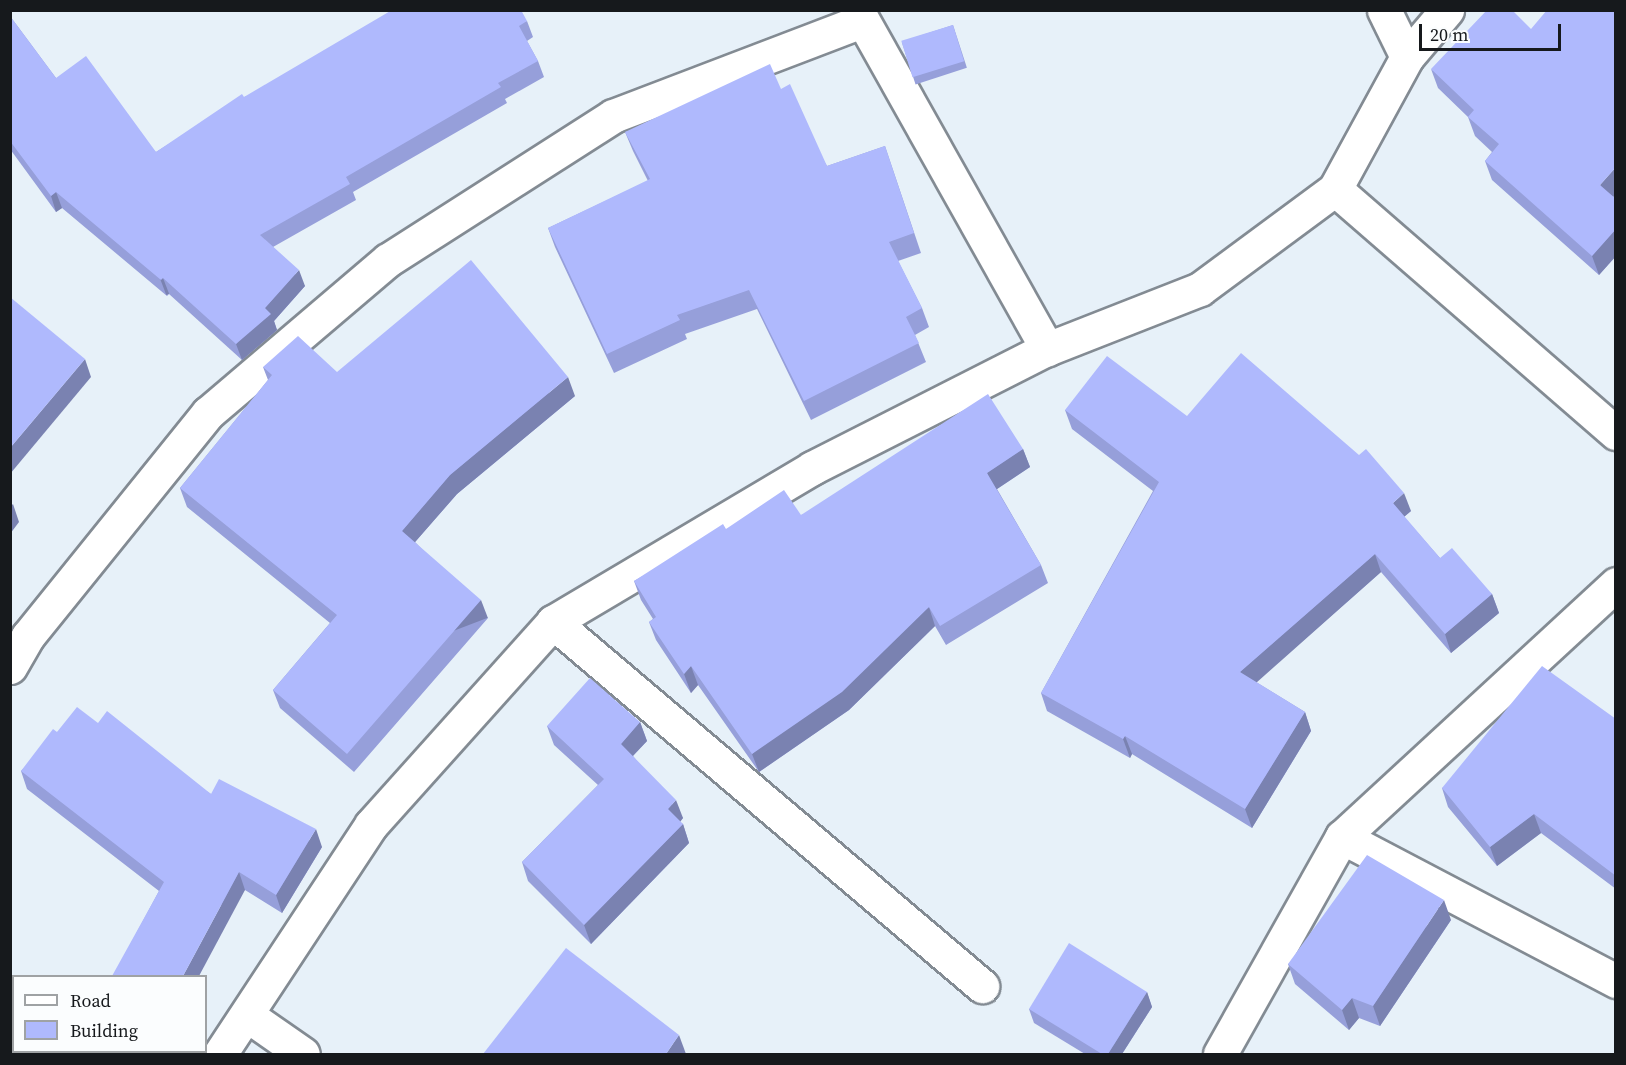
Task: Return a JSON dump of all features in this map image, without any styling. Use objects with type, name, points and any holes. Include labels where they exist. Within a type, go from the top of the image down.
[{"type":"street","points":[[1384,10],[1407,57]]},
{"type":"street","points":[[220,1054],[371,825],[553,622],[812,468],[1047,349],[1200,289],[1335,189],[1407,57],[1447,10]]},
{"type":"street","points":[[10,667],[28,636],[208,413],[388,260],[613,116],[860,16],[1047,349]]},
{"type":"street","points":[[1335,189],[1616,433]]},
{"type":"street","points":[[1220,1054],[1342,837],[1616,584]]},
{"type":"street","points":[[553,622],[982,986]]},
{"type":"street","points":[[1342,837],[1616,981]]},
{"type":"street","points":[[247,1015],[303,1054]]},
{"type":"building","points":[[392,10],[521,10],[527,21],[519,26],[538,61],[498,83],[501,87],[346,177],[350,184],[260,235],[299,270],[265,308],[271,314],[236,344],[163,278],[161,280],[56,192],[51,196],[10,141],[10,16],[56,78],[86,56],[156,152],[242,94],[244,97]]},
{"type":"building","points":[[1487,10],[1512,10],[1531,29],[1547,10],[1616,10],[1616,167],[1600,185],[1616,199],[1616,229],[1592,256],[1485,161],[1499,144],[1468,117],[1474,110],[1431,69]]},
{"type":"building","points":[[953,25],[964,61],[912,77],[901,41]]},
{"type":"building","points":[[770,64],[781,89],[790,84],[827,166],[885,146],[914,233],[889,242],[922,308],[906,317],[919,343],[804,401],[749,290],[677,315],[680,320],[607,354],[548,228],[650,179],[625,132]]},
{"type":"building","points":[[471,260],[568,377],[450,475],[402,531],[481,600],[347,754],[273,690],[337,615],[180,488],[272,375],[263,367],[298,336],[337,372]]},
{"type":"building","points":[[10,297],[85,359],[10,448]]},
{"type":"building","points":[[1241,353],[1359,455],[1366,449],[1404,493],[1393,503],[1440,558],[1452,548],[1492,594],[1445,634],[1375,554],[1240,672],[1305,712],[1245,809],[1125,736],[1123,739],[1041,693],[1159,482],[1065,410],[1107,356],[1187,416]]},
{"type":"building","points":[[988,394],[1023,449],[987,473],[1041,565],[940,626],[929,607],[842,692],[752,754],[691,666],[684,674],[649,622],[656,617],[634,581],[723,524],[726,529],[784,490],[801,515]]},
{"type":"building","points":[[1542,666],[1616,719],[1616,876],[1534,814],[1490,847],[1442,788]]},
{"type":"building","points":[[590,678],[640,722],[621,744],[676,800],[668,809],[683,824],[584,925],[522,862],[604,779],[547,726]]},
{"type":"building","points":[[77,707],[98,723],[107,711],[211,794],[219,779],[316,829],[276,895],[239,872],[184,975],[113,975],[164,882],[21,771],[53,729],[57,732]]},
{"type":"building","points":[[1367,855],[1444,900],[1373,1006],[1352,998],[1342,1010],[1288,964]]},
{"type":"building","points":[[1069,943],[1147,992],[1108,1054],[1102,1054],[1029,1009]]},
{"type":"building","points":[[566,948],[679,1035],[666,1054],[483,1054]]},
{"type":"building","points":[[10,1044],[12,1053],[25,1054],[10,1054]]},
{"type":"building","points":[[63,1053],[150,1053],[150,1054]]}]
